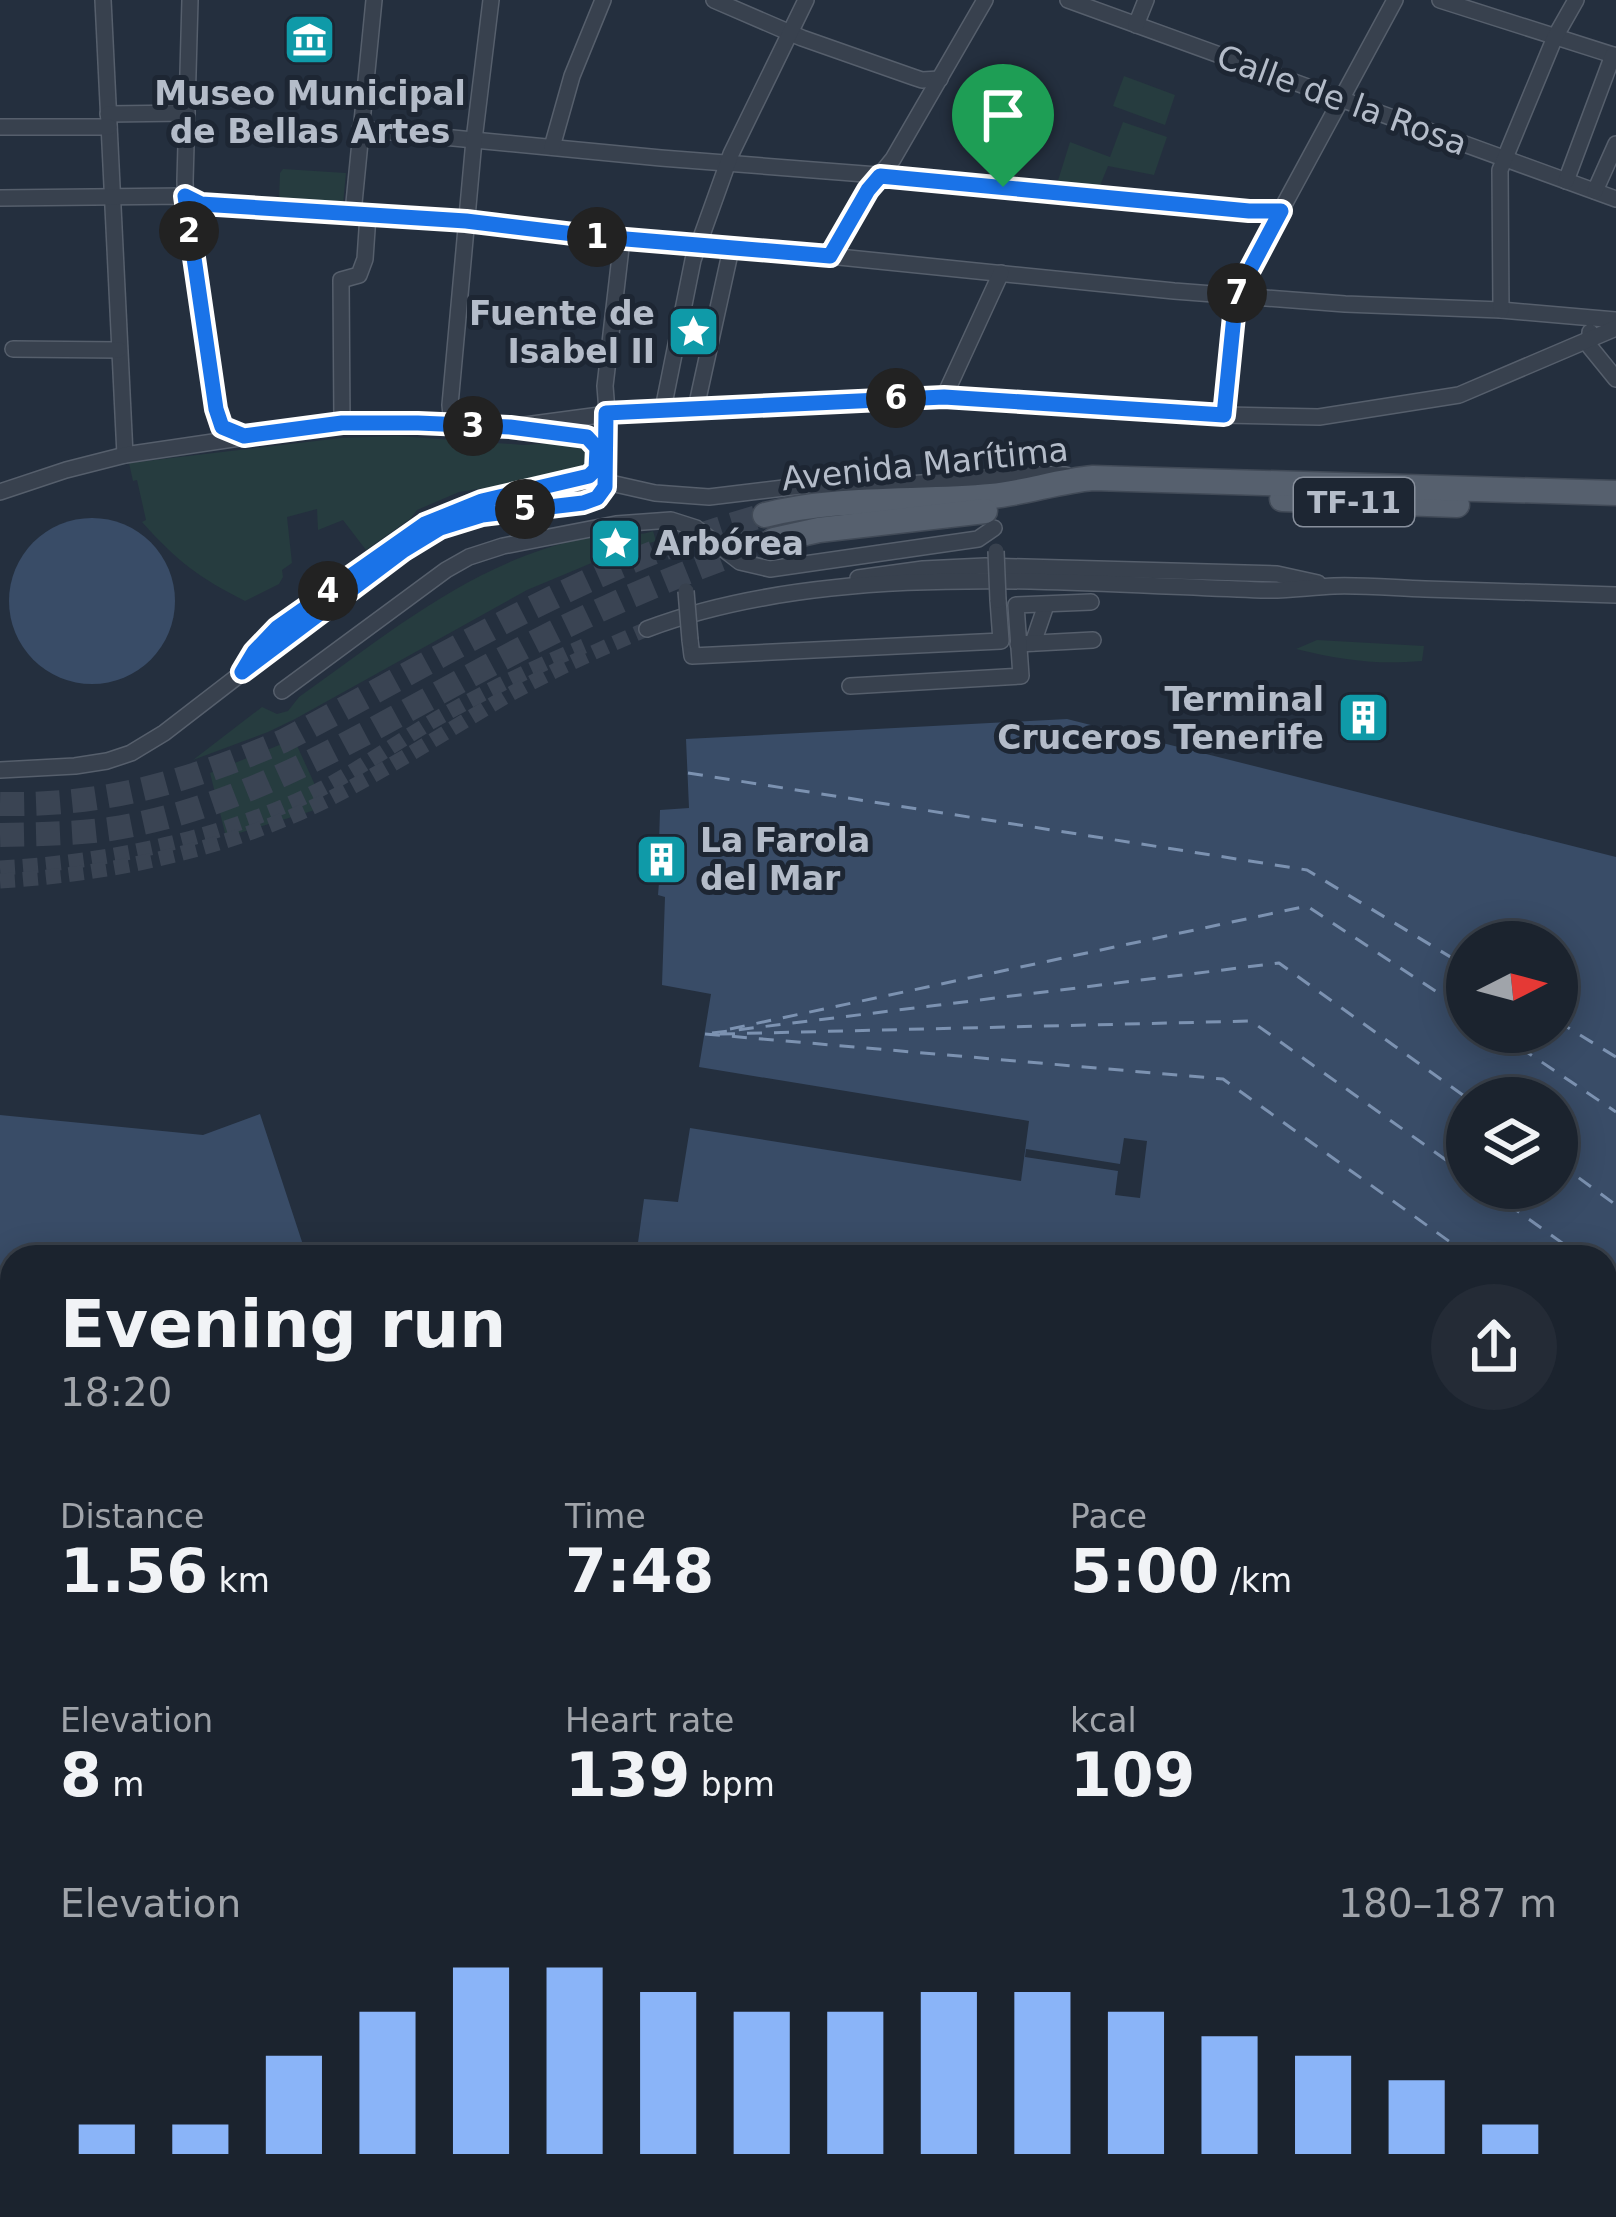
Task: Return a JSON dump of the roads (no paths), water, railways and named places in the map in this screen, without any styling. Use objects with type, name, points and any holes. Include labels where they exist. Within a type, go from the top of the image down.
[{"type":"main road","name":"Avenida Marítima","points":[[765,515],[818,504],[989,496],[1061,482],[1093,485]]},
{"type":"main road","name":"TF-11","points":[[1093,485],[1616,494]]},
{"type":"main road","name":"TF-11","points":[[1093,485],[1616,510]]},
{"type":"main road","name":"Avenida Marítima","points":[[774,540],[819,530],[1011,508],[1093,485]]},
{"type":"street","points":[[103,0],[124,455]]},
{"type":"street","points":[[190,0],[185,196],[219,420],[222,427],[244,436]]},
{"type":"street","points":[[342,423],[341,280],[359,275],[365,259],[360,129],[374,0]]},
{"type":"street","points":[[452,425],[450,395],[491,0]]},
{"type":"street","points":[[552,147],[572,76],[603,0]]},
{"type":"street","points":[[714,0],[789,33],[922,80],[940,79]]},
{"type":"street","points":[[662,409],[698,245],[727,163],[806,0]]},
{"type":"street","points":[[830,256],[985,0]]},
{"type":"street","name":"Calle de la Rosa","points":[[1068,0],[1616,199]]},
{"type":"street","points":[[1136,25],[1146,0]]},
{"type":"street","points":[[1224,415],[1236,296],[1395,0]]},
{"type":"street","points":[[1440,0],[1615,55],[1566,181]]},
{"type":"street","points":[[1501,310],[1499,178],[1555,37],[1576,0]]},
{"type":"street","points":[[0,127],[187,113]]},
{"type":"street","points":[[360,129],[1281,211]]},
{"type":"street","points":[[1595,191],[1616,144]]},
{"type":"street","points":[[0,198],[185,196],[201,204],[466,221],[1236,296],[1501,310],[1591,317],[1616,324]]},
{"type":"street","points":[[0,770],[75,766],[131,753],[440,528],[482,515],[597,498],[606,482],[605,386],[622,238]]},
{"type":"street","points":[[696,408],[731,249]]},
{"type":"street","points":[[944,397],[1001,273]]},
{"type":"street","points":[[1591,317],[1590,347],[1616,379]]},
{"type":"street","points":[[510,427],[662,409],[944,397],[1319,417],[1447,398],[1616,324]]},
{"type":"street","points":[[13,349],[118,350]]},
{"type":"street","points":[[0,492],[124,455],[342,423],[510,427],[576,434],[595,443],[598,455],[593,474],[572,482]]},
{"type":"street","points":[[242,672],[277,628],[425,524],[529,488],[606,482],[655,493],[709,497],[809,485],[880,486],[1042,473],[1093,485]]},
{"type":"street","points":[[282,691],[446,570],[502,546],[616,524],[671,520],[696,528],[740,562],[770,569],[978,539],[995,525],[1000,641],[692,656],[684,600]]},
{"type":"street","points":[[1334,586],[1277,574],[956,566],[684,600],[650,625],[807,592],[986,581],[1616,595]]},
{"type":"street","points":[[1026,644],[1016,605],[1090,602]]},
{"type":"street","points":[[850,686],[1021,676],[1026,644],[1046,605]]},
{"type":"street","points":[[1026,644],[1093,640]]},
{"type":"water","points":[[92,518],[124,524],[151,542],[169,569],[175,601],[169,633],[151,660],[124,678],[92,684],[60,678],[33,660],[15,633],[9,601],[15,569],[33,542],[60,524]]},
{"type":"water","points":[[1067,719],[1616,857],[1616,1245],[638,1245],[644,1199],[678,1202],[690,1128],[1021,1181],[1029,1121],[699,1067],[711,994],[662,985],[665,897],[658,895],[667,844],[659,843],[660,810],[689,808],[686,739]]},
{"type":"water","points":[[260,1114],[303,1245],[0,1245],[0,1115],[203,1135]]},
{"type":"tunnel","points":[[0,804],[110,796],[248,756],[578,586],[701,535],[765,515]]},
{"type":"tunnel","points":[[0,835],[110,829],[213,803],[310,762],[598,611],[774,540]]},
{"type":"tunnel","points":[[0,881],[169,856],[290,817],[396,762],[522,687],[647,629]]},
{"type":"tunnel","points":[[0,868],[123,854],[243,822],[319,790],[462,705],[584,646]]},
{"type":"place","name":"Museo Municipal de Bellas Artes","points":[[310,39]]},
{"type":"place","name":"Fuente de Isabel II","points":[[694,332]]},
{"type":"place","name":"Arbórea","points":[[616,543]]},
{"type":"place","name":"Terminal Cruceros Tenerife","points":[[1363,718]]},
{"type":"place","name":"La Farola del Mar","points":[[661,859]]}]
